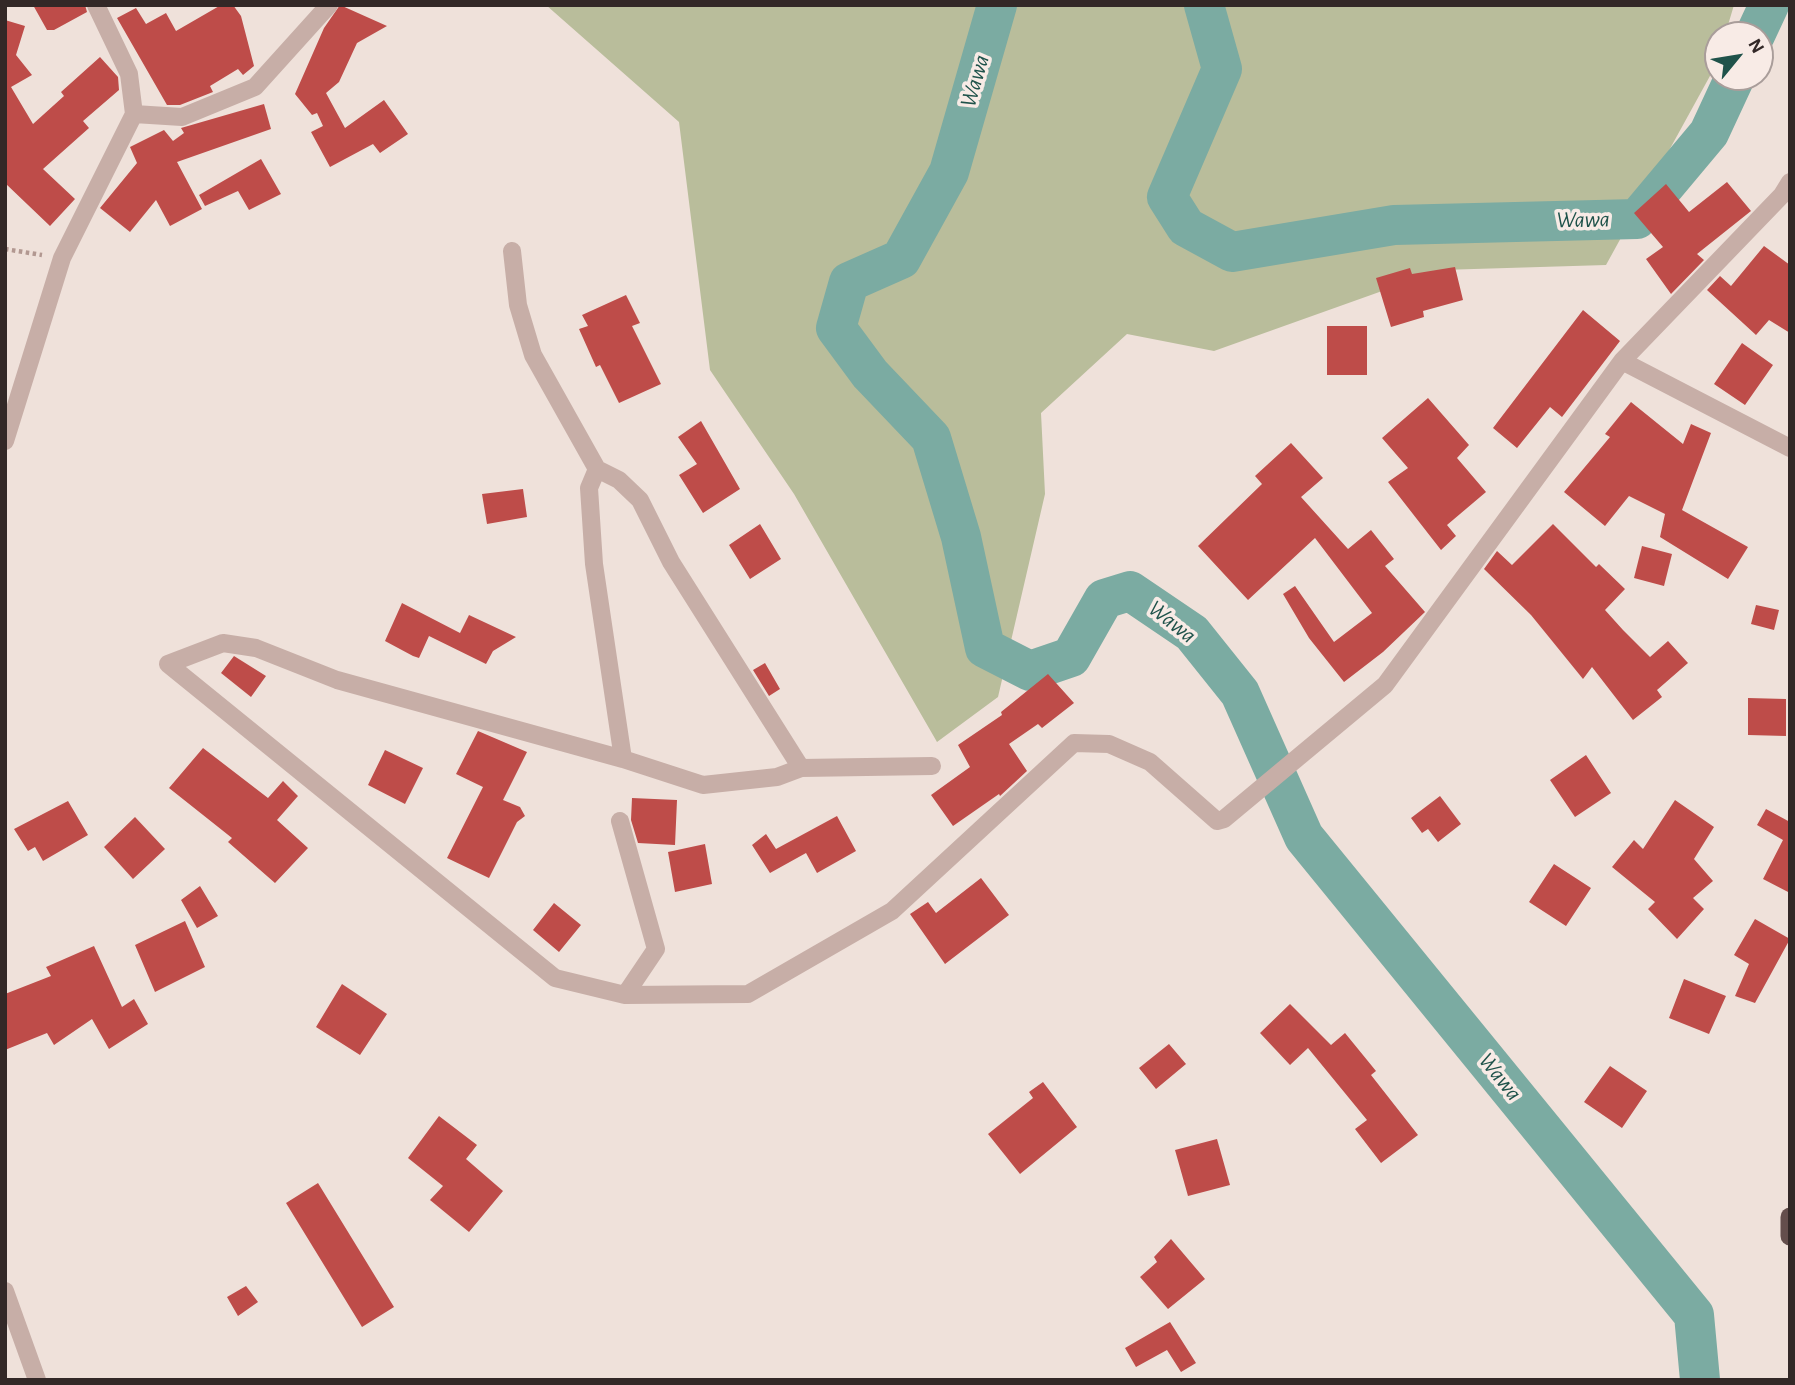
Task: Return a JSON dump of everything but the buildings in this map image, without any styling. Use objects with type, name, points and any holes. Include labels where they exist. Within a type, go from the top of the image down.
[{"type":"highway","points":[[1790,1217],[1790,1236]]},
{"type":"street","points":[[5,441],[62,258],[134,114],[129,74],[96,5]]},
{"type":"street","points":[[134,114],[182,117],[255,87],[329,5]]},
{"type":"street","points":[[932,766],[801,768],[777,777],[703,785],[623,759],[337,680],[256,648],[223,643],[168,664],[555,978],[625,995],[748,994],[892,911],[1074,743],[1109,744],[1150,762],[1217,821],[1224,819],[1385,685],[1622,361],[1782,195],[1790,182]]},
{"type":"street","points":[[512,251],[518,305],[533,355],[597,470],[619,480],[640,500],[671,562],[801,768]]},
{"type":"street","points":[[1622,361],[1790,448]]},
{"type":"street","points":[[597,470],[589,488],[594,564],[623,759]]},
{"type":"street","points":[[620,821],[656,949],[625,995]]},
{"type":"street","points":[[5,1291],[37,1380]]},
{"type":"path","points":[[5,249],[62,258]]},
{"type":"green space","points":[[546,5],[1734,5],[1729,21],[1704,21],[1704,87],[1606,265],[1441,270],[1214,351],[1127,334],[1041,413],[1045,494],[998,697],[937,742],[794,494],[710,370],[679,122]]},
{"type":"waterway","name":"Wawa","points":[[997,5],[949,172],[901,259],[849,282],[836,328],[870,374],[931,438],[961,537],[985,648],[1030,671],[1071,657],[1104,599],[1130,591],[1192,633],[1240,693],[1304,837],[1694,1315],[1700,1380]]},
{"type":"waterway","name":"Wawa","points":[[1204,5],[1222,69],[1167,197],[1186,227],[1232,252],[1394,225],[1637,219],[1709,133],[1728,91]]},
{"type":"waterway","name":"Wawa","points":[[1762,21],[1769,5]]}]
